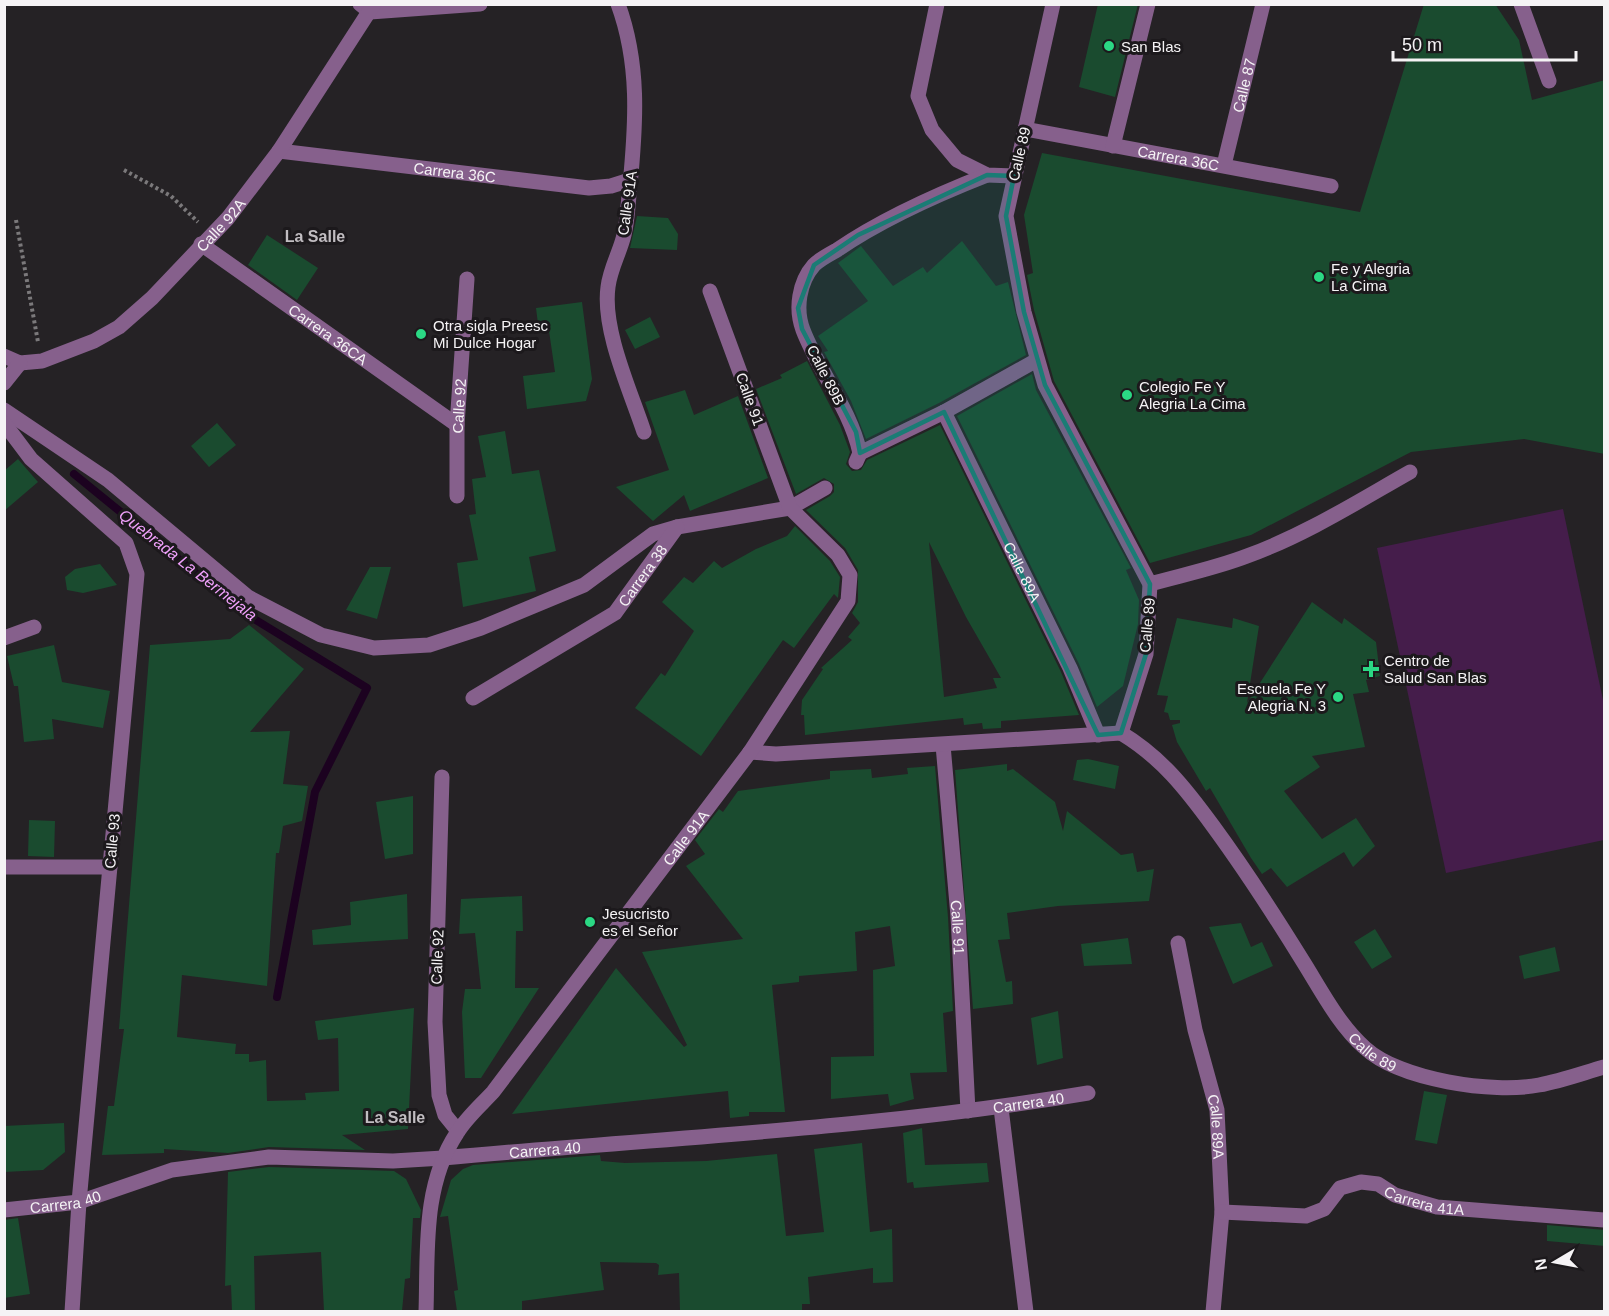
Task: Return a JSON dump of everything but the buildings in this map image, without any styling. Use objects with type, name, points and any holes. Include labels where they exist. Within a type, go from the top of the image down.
[{"type":"street","points":[[368,7],[480,4]]},
{"type":"street","name":"Calle 91A","points":[[618,4],[629,33],[636,100],[634,160],[624,234],[608,287],[608,313],[617,350],[644,432]]},
{"type":"street","points":[[937,4],[918,96],[932,130],[957,160],[987,175],[1014,176]]},
{"type":"street","name":"Calle 89","points":[[1053,4],[1006,216],[1024,312],[1045,385],[1150,584],[1146,654],[1121,733],[1146,748],[1176,776],[1248,874],[1341,1021],[1365,1049],[1398,1070],[1435,1079],[1500,1088],[1538,1086],[1605,1067]]},
{"type":"street","points":[[1113,146],[1148,4]]},
{"type":"street","name":"Calle 87","points":[[1224,165],[1263,4]]},
{"type":"street","points":[[1521,4],[1549,81]]},
{"type":"street","name":"Calle 92A","points":[[4,356],[20,363],[42,361],[94,341],[119,327],[152,298],[228,218],[279,151],[368,7]]},
{"type":"street","name":"Carrera 36C","points":[[1025,129],[1331,186]]},
{"type":"street","name":"Carrera 36C","points":[[279,151],[589,188],[611,186],[630,180]]},
{"type":"street","name":"Calle 89B","points":[[944,412],[858,457],[856,432],[802,329],[798,308],[802,287],[814,265],[858,235],[957,186],[987,175]]},
{"type":"street","name":"Carrera 36CA","points":[[206,239],[457,425]]},
{"type":"street","name":"Calle 92","points":[[457,496],[457,425],[467,279]]},
{"type":"street","name":"Calle 91","points":[[710,291],[790,508]]},
{"type":"street","points":[[944,412],[1037,360]]},
{"type":"street","points":[[4,383],[20,363]]},
{"type":"street","points":[[4,410],[108,480],[248,597],[321,635],[374,648],[429,645],[481,628],[584,585],[653,534],[677,527],[790,508],[825,488]]},
{"type":"street","name":"Calle 89A","points":[[944,412],[1070,668],[1098,735]]},
{"type":"street","name":"Calle 93","points":[[4,423],[32,459],[126,543],[137,574],[79,1202],[72,1311]]},
{"type":"street","points":[[1150,584],[1246,556],[1276,544],[1316,526],[1410,471]]},
{"type":"street","name":"Calle 91A","points":[[443,1158],[458,1131],[494,1092],[750,752],[848,601],[849,575],[838,555],[790,508]]},
{"type":"street","name":"Carrera 38","points":[[473,698],[615,613],[677,527]]},
{"type":"street","points":[[4,638],[34,627]]},
{"type":"street","points":[[750,752],[776,754],[1121,733]]},
{"type":"street","name":"Calle 91","points":[[943,745],[958,916],[968,1112]]},
{"type":"street","name":"Calle 92","points":[[442,777],[435,1022],[439,1095],[445,1115],[458,1131]]},
{"type":"street","points":[[4,867],[110,867]]},
{"type":"street","name":"Calle 89A","points":[[1178,943],[1196,1030],[1217,1110],[1222,1212],[1213,1311]]},
{"type":"street","name":"Carrera 40","points":[[4,1210],[79,1202],[172,1170],[269,1157],[393,1161],[443,1158],[773,1131],[968,1112],[1088,1093]]},
{"type":"street","points":[[1001,1108],[1026,1311]]},
{"type":"street","points":[[426,1311],[429,1211],[443,1158]]},
{"type":"street","name":"Carrera 41A","points":[[1222,1212],[1306,1216],[1323,1209],[1340,1188],[1361,1182],[1378,1184],[1395,1195],[1437,1207],[1605,1220]]},
{"type":"path","points":[[124,170],[171,196],[206,239]]},
{"type":"path","points":[[16,220],[42,361]]},
{"type":"highlighted area","points":[[987,175],[1014,176],[1006,216],[1024,312],[1045,385],[1150,584],[1146,654],[1121,733],[1098,735],[944,412],[860,453],[856,432],[802,329],[798,308],[814,265],[858,235]]},
{"type":"shaded area","points":[[1563,509],[1604,705],[1604,840],[1446,873],[1377,548]]},
{"type":"waterway","name":"Quebrada La Bermejala","points":[[74,474],[246,614],[367,688],[315,792],[277,997]]},
{"type":"place","name":"San Blas","points":[[1109,46]]},
{"type":"place","name":"Fe y Alegria La Cima","points":[[1319,277]]},
{"type":"place","name":"Otra sigla Preesc Mi Dulce Hogar","points":[[421,334]]},
{"type":"place","name":"Colegio Fe Y Alegria La Cima","points":[[1127,395]]},
{"type":"place","name":"Centro de Salud San Blas","points":[[1371,669]]},
{"type":"place","name":"Escuela Fe Y Alegria N. 3","points":[[1338,697]]},
{"type":"place","name":"Jesucristo es el Señor","points":[[590,922]]},
{"type":"district","name":"La Salle","points":[[315,236]]},
{"type":"district","name":"La Salle","points":[[395,1117]]}]
